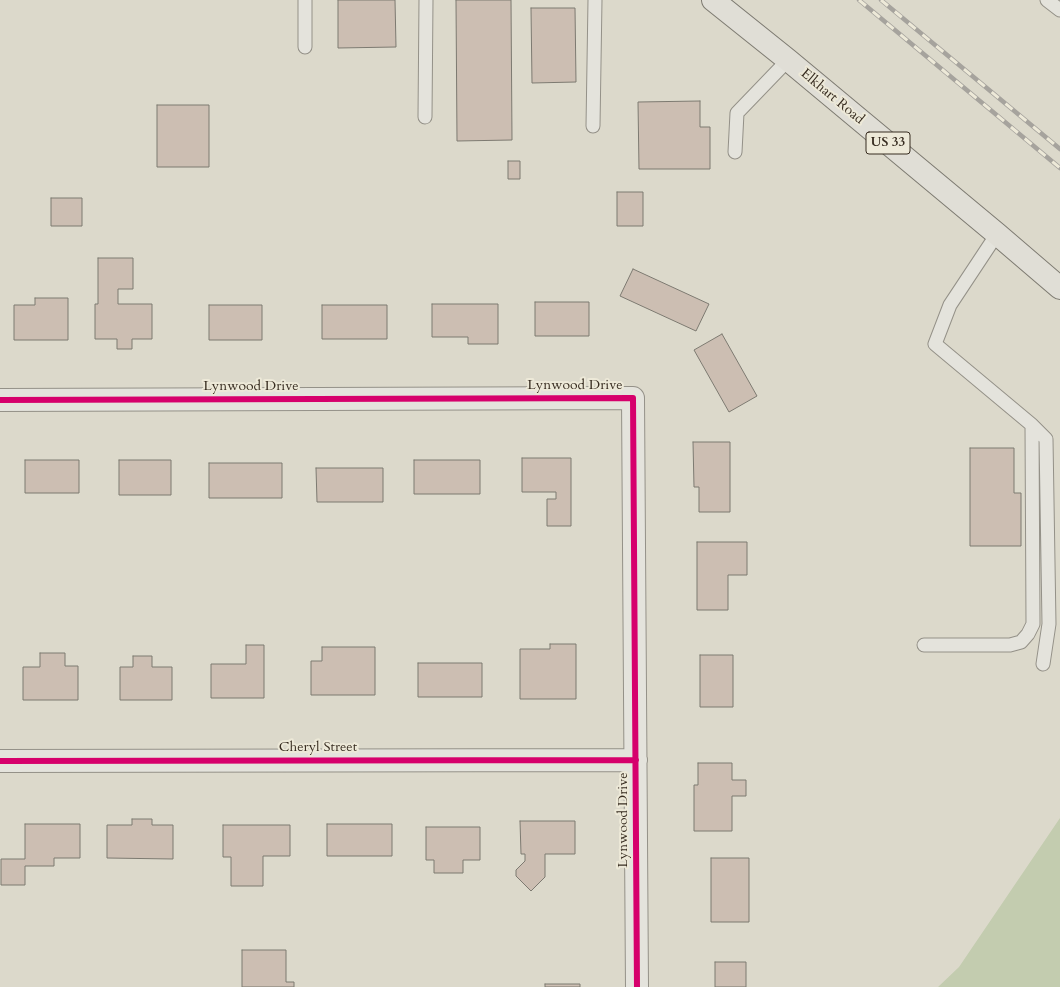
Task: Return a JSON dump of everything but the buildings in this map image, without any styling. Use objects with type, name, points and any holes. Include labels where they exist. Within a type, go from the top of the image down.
[{"type":"highway","name":"Elkhart Road","points":[[713,0],[788,60],[1060,288]]},
{"type":"street","name":"Lynwood Drive","points":[[0,400],[633,398],[637,987]]},
{"type":"street","name":"Cheryl Street","points":[[0,761],[636,760]]},
{"type":"lane","points":[[305,0],[305,47]]},
{"type":"lane","points":[[425,117],[426,0]]},
{"type":"lane","points":[[593,126],[595,0]]},
{"type":"lane","points":[[1047,0],[1060,10]]},
{"type":"lane","points":[[735,152],[736,113],[788,60]]},
{"type":"lane","points":[[997,234],[950,305],[935,344],[1032,425],[1046,439],[1049,624],[1043,664]]},
{"type":"lane","points":[[924,645],[1010,645],[1021,642],[1028,634],[1033,624],[1032,425]]},
{"type":"green space","points":[[1060,818],[1060,987],[938,987],[959,967]]},
{"type":"railway","points":[[859,0],[1060,168]]},
{"type":"railway","points":[[881,0],[1060,149]]},
{"type":"cycle path","points":[[0,400],[633,398],[637,987]]},
{"type":"cycle path","points":[[0,761],[636,760]]}]
